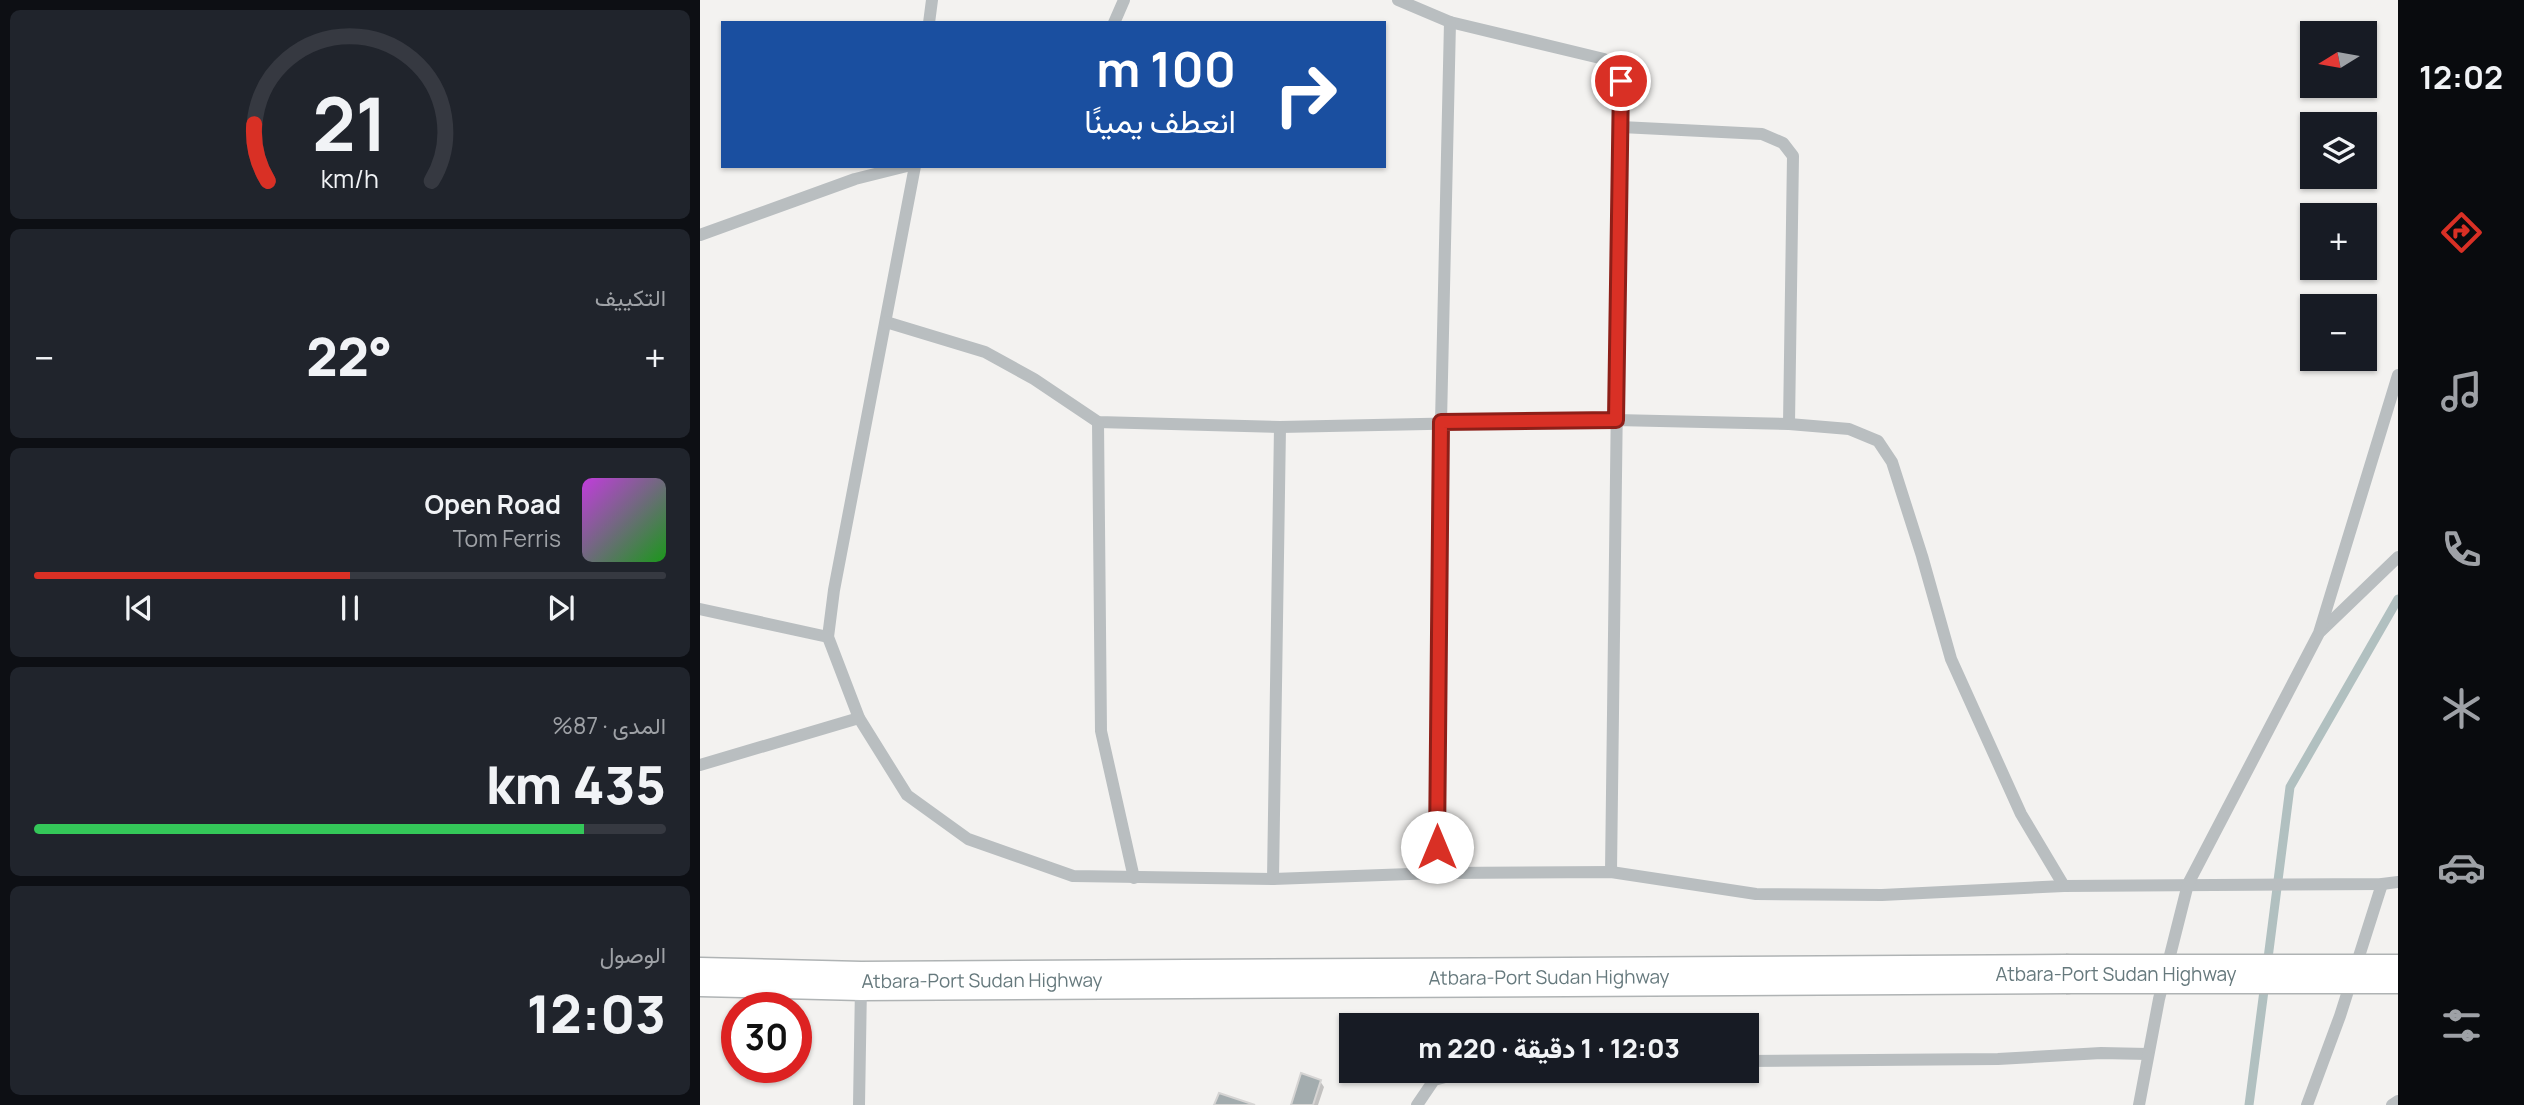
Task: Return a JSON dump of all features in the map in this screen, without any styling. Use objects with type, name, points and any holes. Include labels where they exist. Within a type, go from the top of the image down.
[{"type":"highway","name":"Atbara-Port Sudan Highway","points":[[700,977],[861,981],[2398,974]]},
{"type":"street","points":[[929,21],[932,0]]},
{"type":"street","points":[[1115,21],[1124,0]]},
{"type":"street","points":[[1398,0],[1450,22],[1604,59],[1615,67],[1621,81],[1611,872]]},
{"type":"street","points":[[1437,873],[1441,422],[1450,22]]},
{"type":"street","points":[[1621,127],[1762,134],[1783,143],[1793,156],[1789,424]]},
{"type":"street","points":[[700,235],[855,179],[899,168]]},
{"type":"street","points":[[915,168],[834,590],[828,637],[859,718],[907,795],[968,839],[1073,876],[1134,878],[1273,879],[1437,873],[1611,872],[1756,894],[1882,895],[2064,886],[2398,882]]},
{"type":"street","points":[[886,322],[985,352],[1034,379],[1098,422],[1280,427],[1616,420],[1789,424],[1849,429],[1878,441],[1892,463],[1922,555],[1951,659],[2021,814],[2064,886]]},
{"type":"street","points":[[2139,1105],[2158,999],[2188,884],[2319,633],[2398,375]]},
{"type":"street","points":[[1098,422],[1101,731],[1134,878]]},
{"type":"street","points":[[1273,879],[1280,427]]},
{"type":"street","points":[[2319,633],[2398,556]]},
{"type":"street","points":[[700,609],[828,637]]},
{"type":"street","points":[[700,765],[859,718]]},
{"type":"street","points":[[2307,1105],[2340,1016],[2382,884]]},
{"type":"street","points":[[859,1105],[861,981]]},
{"type":"street","points":[[1759,1061],[1998,1059],[2101,1053],[2148,1054]]},
{"type":"street","points":[[1417,1105],[1432,1083]]},
{"type":"street","points":[[2392,1105],[2398,1101]]},
{"type":"building","points":[[1301,1073],[1321,1080],[1313,1105],[1291,1105]]},
{"type":"building","points":[[1219,1093],[1255,1105],[1214,1105]]},
{"type":"waterway","points":[[2267,966],[2290,787],[2398,599]]},
{"type":"waterway","points":[[2249,1105],[2265,983]]},
{"type":"route","points":[[1437,847],[1441,422],[1616,420],[1621,81]]}]
